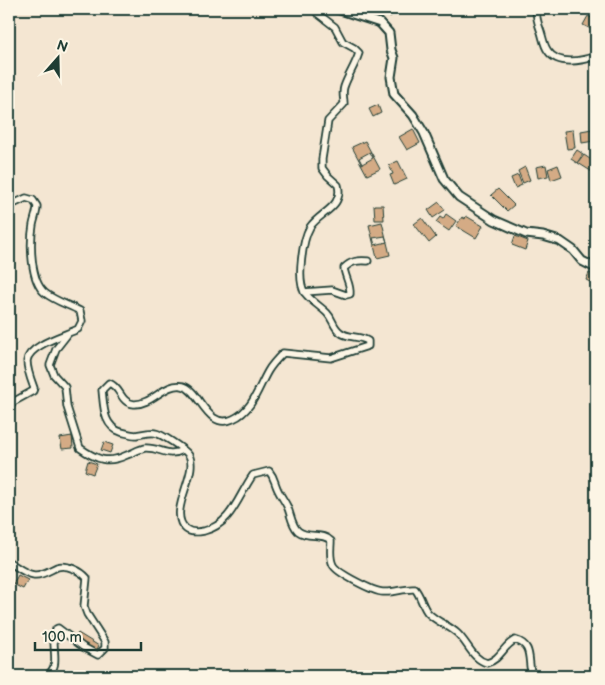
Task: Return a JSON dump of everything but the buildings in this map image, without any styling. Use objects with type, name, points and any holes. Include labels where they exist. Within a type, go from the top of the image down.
[{"type":"street","points":[[316,9],[318,13],[335,27],[343,42],[359,53],[344,89],[344,104],[328,121],[323,150],[322,168],[338,185],[339,196],[334,206],[318,218],[307,234],[299,274],[300,284],[304,292],[333,320],[338,330],[345,335],[364,338],[368,341],[368,346],[356,348],[331,358],[283,353],[269,370],[247,409],[230,421],[210,416],[189,389],[182,386],[168,389],[152,399],[135,404],[126,402],[114,385],[109,383],[102,390],[106,419],[110,425],[130,434],[159,434],[188,454],[191,460],[190,472],[180,514],[181,522],[186,528],[198,532],[212,529],[221,523],[235,506],[253,475],[269,471],[274,477],[277,488],[287,505],[293,524],[298,531],[305,535],[328,538],[331,542],[330,559],[334,567],[342,574],[373,590],[384,592],[415,589],[427,612],[457,633],[476,658],[483,662],[487,663],[498,659],[506,646],[515,640],[524,643],[528,648],[532,676]]},
{"type":"street","points":[[337,9],[380,24],[388,33],[394,58],[391,77],[394,94],[413,115],[424,133],[444,179],[459,197],[494,220],[526,234],[560,241],[573,250],[582,261],[596,268]]},
{"type":"street","points":[[536,9],[536,16],[544,45],[554,58],[573,61],[596,56]]},
{"type":"street","points":[[9,206],[20,200],[28,198],[33,200],[37,206],[32,234],[33,269],[37,282],[45,293],[80,311],[82,314],[82,321],[78,330],[48,342],[28,356],[27,362],[34,388],[33,391],[13,402],[9,408]]},
{"type":"street","points":[[304,292],[332,290],[346,295],[350,294],[351,288],[345,278],[344,268],[349,263],[368,261]]},
{"type":"street","points":[[67,335],[56,349],[50,365],[54,375],[65,387],[67,407],[80,448],[95,458],[114,461],[142,448],[176,454],[183,450]]},
{"type":"street","points":[[9,562],[32,575],[58,567],[65,567],[83,574],[87,578],[84,606],[87,614],[106,642],[105,648],[98,655],[90,652],[58,628],[52,638],[55,666],[46,676]]}]
